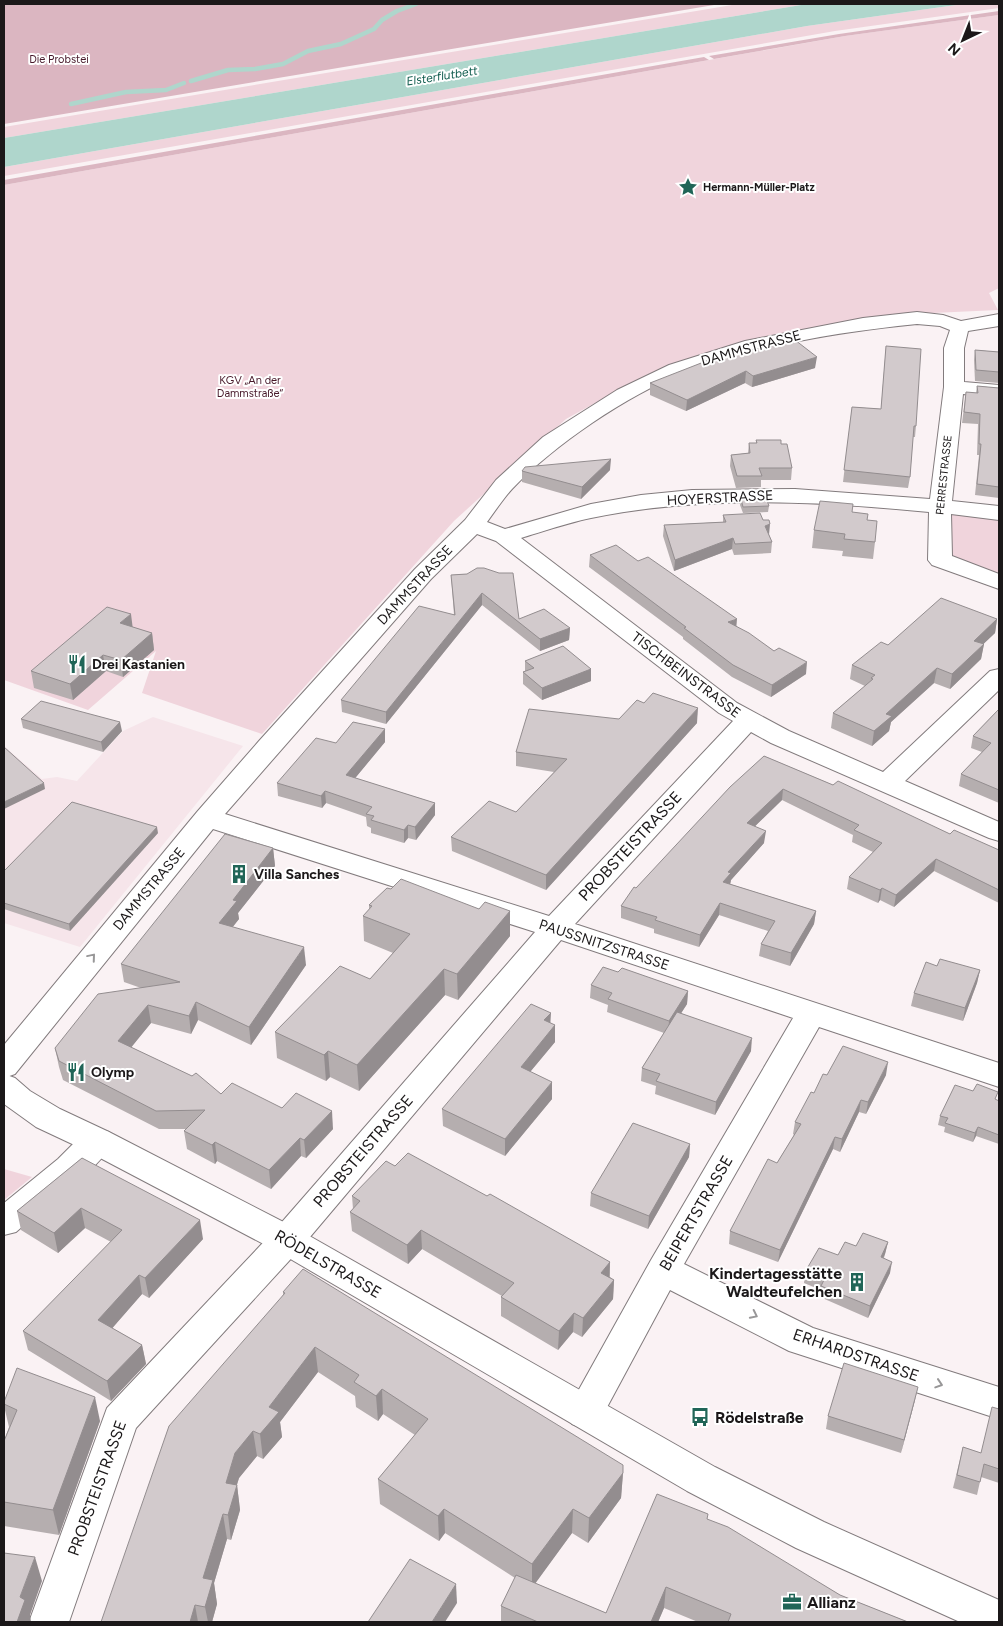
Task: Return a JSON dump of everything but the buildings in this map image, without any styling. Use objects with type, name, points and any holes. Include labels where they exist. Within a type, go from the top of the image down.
[{"type":"street","name":"DAMMSTRASSE","points":[[4,1066],[207,818],[423,574],[473,525],[504,485],[551,442],[624,394],[676,369],[745,347],[854,325],[917,318],[943,321],[960,327]]},
{"type":"street","points":[[960,327],[999,320]]},
{"type":"street","name":"PERRESTRASSE","points":[[960,327],[954,348],[954,387],[940,507],[940,560],[999,582]]},
{"type":"street","points":[[954,387],[999,391]]},
{"type":"street","name":"HOYERSTRASSE","points":[[504,536],[591,511],[653,501],[719,496],[763,494],[999,513]]},
{"type":"street","name":"TISCHBEINSTRASSE","points":[[473,525],[504,536],[728,708],[748,720],[780,737],[999,832]]},
{"type":"street","points":[[887,783],[999,676]]},
{"type":"street","name":"PROBSTEISTRASSE","points":[[49,1622],[120,1419],[287,1240],[555,928],[748,720]]},
{"type":"street","name":"PAUSSNITZSTRASSE","points":[[207,818],[555,928],[999,1075]]},
{"type":"street","name":"BEIPERTSTRASSE","points":[[585,1413],[663,1270],[811,1014]]},
{"type":"street","name":"RÖDELSTRASSE","points":[[4,1086],[19,1099],[48,1118],[97,1141],[287,1240],[701,1480],[810,1535],[999,1620]]},
{"type":"street","points":[[4,1222],[70,1168],[97,1141]]},
{"type":"street","name":"ERHARDSTRASSE","points":[[663,1270],[802,1340],[999,1403]]},
{"type":"shaded area","points":[[153,717],[243,746],[80,947],[4,923],[4,746],[42,779],[57,777],[77,781],[123,731]]},
{"type":"green space","name":"Die Probstei","points":[[4,4],[720,4],[4,124]]},
{"type":"green space","points":[[738,4],[807,4],[4,138],[4,127]]},
{"type":"green space","points":[[963,4],[999,4],[999,8],[835,31],[4,176],[4,167],[807,26]]},
{"type":"green space","points":[[999,11],[999,15],[845,36],[714,59],[709,56],[839,34]]},
{"type":"green space","name":"KGV „An der Dammstraße“","points":[[999,15],[999,288],[989,293],[998,310],[911,314],[799,330],[708,353],[646,375],[566,419],[454,521],[262,734],[142,693],[156,651],[88,710],[4,680],[4,185],[845,36]]},
{"type":"green space","points":[[704,57],[709,60],[4,185],[4,180]]},
{"type":"green space","points":[[940,507],[999,513],[999,582],[940,560]]},
{"type":"green space","points":[[4,1169],[32,1177],[4,1200]]},
{"type":"water","name":"Elsterflutbett","points":[[807,4],[963,4],[807,26],[4,167],[4,138]]},
{"type":"waterway","points":[[191,81],[228,70],[255,69],[283,64],[308,51],[341,44],[374,29],[382,20],[397,11],[416,4]]},
{"type":"waterway","points":[[71,104],[126,92],[166,90],[184,83]]},
{"type":"place","name":"Hermann-Müller-Platz","points":[[688,187]]},
{"type":"place","name":"Drei Kastanien","points":[[77,664]]},
{"type":"place","name":"Villa Sanches","points":[[239,874]]},
{"type":"place","name":"Olymp","points":[[76,1072]]},
{"type":"place","name":"Kindertagesstätte Waldteufelchen","points":[[857,1282]]},
{"type":"place","name":"Rödelstraße","points":[[700,1417]]},
{"type":"place","name":"Allianz","points":[[792,1602]]}]
